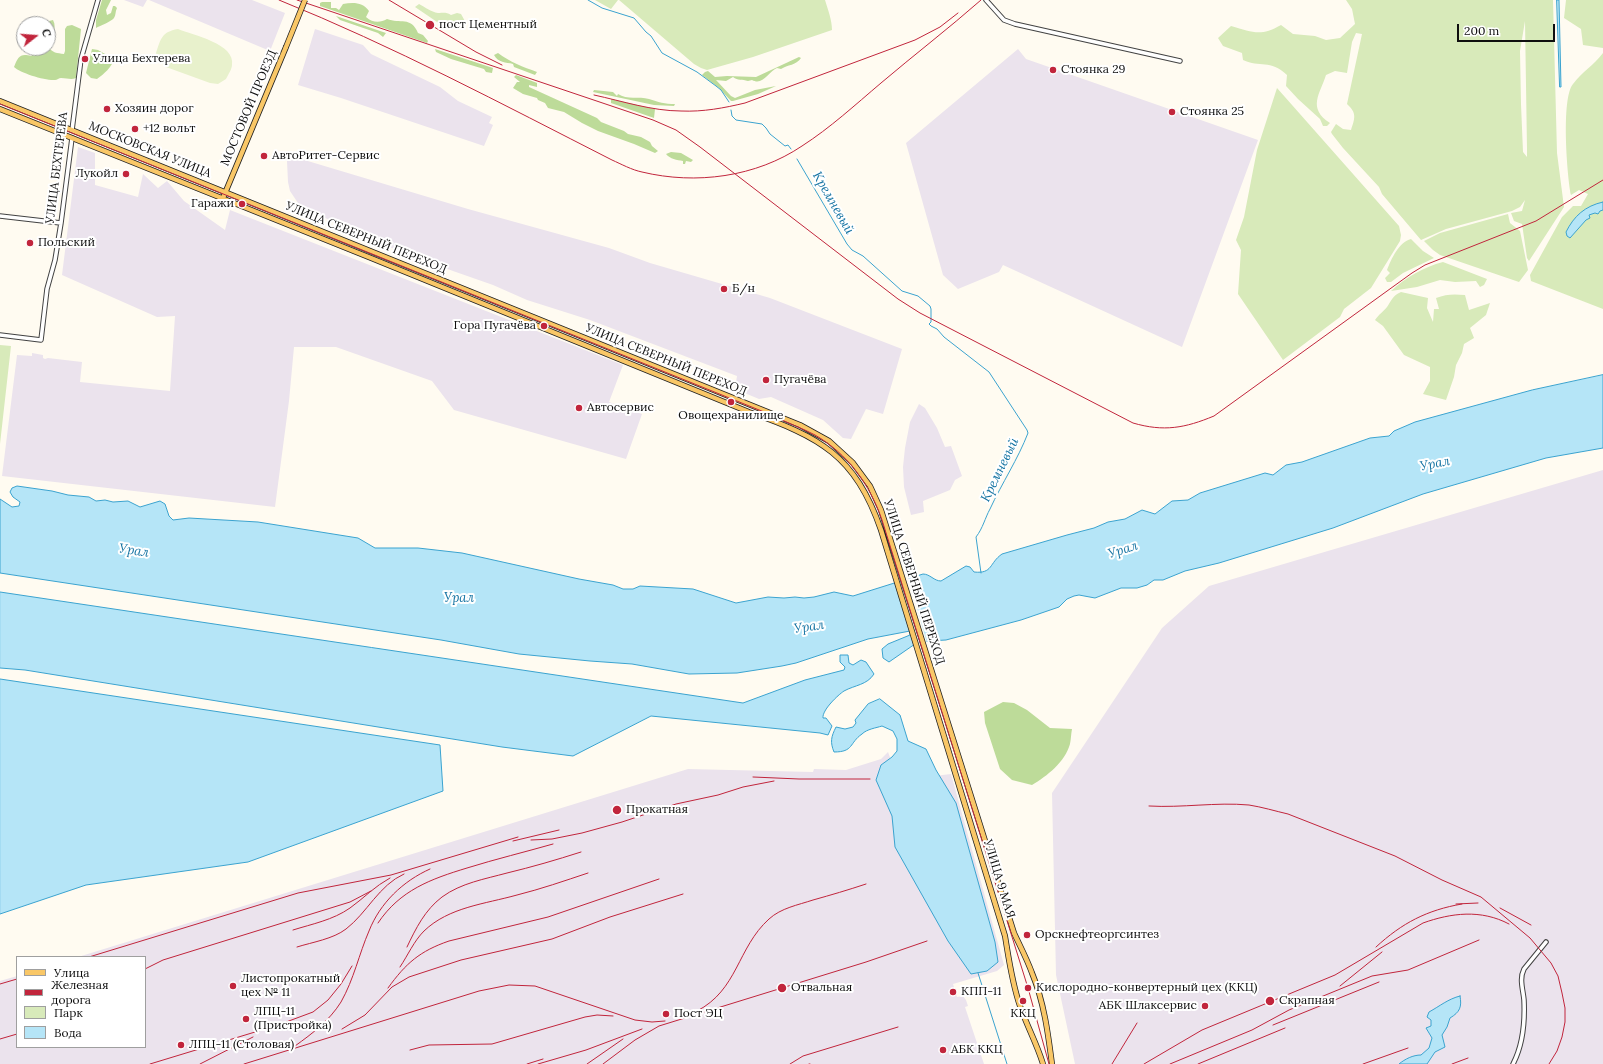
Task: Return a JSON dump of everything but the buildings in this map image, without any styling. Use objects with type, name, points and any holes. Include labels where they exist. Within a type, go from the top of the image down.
[{"type":"main road","name":"МОСТОВОЙ ПРОЕЗД","points":[[223,198],[305,0]]},
{"type":"main road","name":"МОСКОВСКАЯ УЛИЦА","points":[[0,101],[226,192]]},
{"type":"main road","name":"МОСКОВСКАЯ УЛИЦА","points":[[0,109],[223,198]]},
{"type":"main road","name":"УЛИЦА БЕХТЕРЕВА","points":[[72,130],[72,138]]},
{"type":"main road","name":"УЛИЦА СЕВЕРНЫЙ ПЕРЕХОД","points":[[226,192],[543,322],[777,415],[816,433],[839,449],[853,463],[870,486],[881,510],[901,571],[934,699]]},
{"type":"main road","name":"УЛИЦА СЕВЕРНЫЙ ПЕРЕХОД","points":[[223,198],[749,412],[777,422],[813,439],[824,446],[844,463],[860,483],[874,511],[926,665],[942,704]]},
{"type":"main road","name":"УЛИЦА 9 МАЯ","points":[[934,699],[1006,936],[1011,978],[1020,1006],[1043,1064]]},
{"type":"main road","name":"УЛИЦА 9 МАЯ","points":[[942,704],[1014,933],[1032,972],[1042,1002],[1048,1029],[1052,1064]]},
{"type":"street","name":"УЛИЦА БЕХТЕРЕВА","points":[[72,130],[81,59],[98,0]]},
{"type":"street","points":[[986,0],[1004,20],[1015,24],[1180,61]]},
{"type":"street","name":"УЛИЦА БЕХТЕРЕВА","points":[[0,336],[41,340],[47,289],[55,260],[61,223],[72,138]]},
{"type":"street","points":[[0,216],[61,223]]},
{"type":"street","points":[[1513,1064],[1523,1033],[1524,1001],[1521,974],[1546,942]]},
{"type":"shaded area","points":[[124,0],[147,0],[143,7]]},
{"type":"shaded area","points":[[149,0],[252,0],[285,13],[270,51]]},
{"type":"shaded area","points":[[315,29],[363,45],[371,54],[440,87],[458,101],[492,117],[489,123],[493,125],[484,146],[298,85]]},
{"type":"shaded area","points":[[1018,49],[1026,59],[1258,140],[1182,347],[1003,265],[999,272],[958,289],[943,275],[906,143]]},
{"type":"shaded area","points":[[78,147],[95,153],[95,185],[138,197],[143,174],[158,188],[167,181],[184,201],[225,230],[230,210],[623,365],[609,402],[642,414],[626,459],[454,410],[432,381],[336,347],[294,347],[289,401],[275,507],[2,476],[17,355],[32,356],[32,353],[43,355],[43,358],[45,359],[48,358],[82,362],[80,382],[170,391],[175,316],[157,317],[62,275]]},
{"type":"shaded area","points":[[291,156],[468,209],[609,248],[650,263],[770,298],[902,349],[883,414],[866,409],[851,439],[843,438],[823,420],[771,397],[759,399],[735,389],[737,376],[590,320],[527,300],[493,285],[368,239],[368,234],[309,212],[300,206],[290,191],[288,182],[287,161]]},
{"type":"shaded area","points":[[919,404],[925,408],[937,428],[945,447],[951,446],[962,476],[955,480],[950,490],[923,501],[924,512],[911,515],[904,487],[903,467],[910,422]]},
{"type":"shaded area","points":[[1603,470],[1603,1064],[1075,1064],[1056,975],[1052,793],[1162,628],[1209,586]]},
{"type":"shaded area","points":[[888,752],[902,789],[934,776],[951,774],[1004,965],[997,971],[953,984],[957,997],[963,996],[966,1000],[968,1006],[965,1007],[984,1064],[0,1064],[0,981],[16,976],[16,1048],[146,1048],[146,956],[81,956],[688,769],[813,772],[814,769],[846,770],[881,759]]},
{"type":"green space","points":[[102,0],[111,0],[106,10],[107,15],[111,13],[113,6],[117,8],[113,19],[96,28],[96,20]]},
{"type":"green space","points":[[595,0],[618,0],[611,9]]},
{"type":"green space","points":[[619,0],[825,0],[831,19],[832,30],[753,57],[707,70],[694,64]]},
{"type":"green space","points":[[1346,0],[1553,0],[1557,153],[1564,207],[1529,261],[1527,258],[1522,224],[1514,221],[1511,213],[1522,211],[1525,200],[1520,207],[1512,211],[1446,229],[1421,240],[1382,194],[1379,187],[1332,134],[1331,132],[1336,124],[1343,129],[1351,130],[1354,113],[1347,104],[1362,34],[1356,33],[1352,42],[1347,73],[1335,71],[1326,75],[1321,88],[1317,100],[1317,106],[1319,112],[1330,123],[1327,126],[1323,126],[1320,119],[1286,86],[1287,75],[1281,70],[1270,65],[1243,60],[1242,53],[1223,46],[1218,38],[1231,26],[1262,32],[1274,29],[1281,25],[1293,34],[1315,36],[1326,40],[1340,38],[1355,24],[1352,9]],"holes":[[[1525,21],[1527,157],[1523,152],[1520,51]]]},
{"type":"green space","points":[[1566,0],[1603,0],[1603,48],[1583,45],[1581,29],[1564,18]]},
{"type":"green space","points":[[331,2],[331,8],[336,8],[339,10],[343,4],[361,4],[369,11],[366,17],[371,20],[379,22],[387,19],[409,22],[418,33],[423,35],[428,41],[427,43],[320,6],[320,3]]},
{"type":"green space","points":[[419,4],[430,11],[438,13],[446,13],[451,15],[457,13],[461,14],[466,23],[443,26],[415,7]]},
{"type":"green space","points":[[336,16],[386,33],[383,37],[378,33],[340,20]]},
{"type":"green space","points":[[72,25],[81,29],[76,78],[51,80],[27,74],[14,67],[18,58],[56,56],[56,52],[64,54],[65,29],[67,26]]},
{"type":"green space","points":[[178,29],[212,41],[227,51],[231,58],[232,65],[226,79],[218,84],[210,83],[166,67],[159,61],[156,53],[162,37],[172,30]]},
{"type":"green space","points":[[92,49],[98,50],[114,59],[110,68],[97,79],[91,78],[86,73]]},
{"type":"green space","points":[[435,49],[493,68],[492,73],[486,72],[484,69],[451,59],[436,52]]},
{"type":"green space","points":[[498,53],[512,62],[537,72],[535,75],[514,67],[513,64],[500,61],[494,55]]},
{"type":"green space","points":[[1603,53],[1603,309],[1531,281],[1530,275],[1562,217],[1573,206],[1581,206],[1588,194],[1579,190],[1571,195],[1566,137],[1567,104],[1569,92],[1573,84]]},
{"type":"green space","points":[[799,57],[801,58],[797,62],[781,69],[777,68],[759,81],[748,81],[733,77],[726,81],[716,80],[731,96],[735,98],[755,90],[776,86],[758,94],[733,101],[731,101],[719,88],[702,75],[708,71],[715,77],[727,76],[756,77]]},
{"type":"green space","points":[[516,75],[537,83],[537,87],[529,85],[529,87],[597,118],[601,122],[628,134],[641,137],[650,142],[658,151],[655,153],[598,131],[564,112],[548,108],[545,103],[537,98],[523,94],[513,88],[517,82],[520,82],[514,77]]},
{"type":"green space","points":[[1277,88],[1399,226],[1401,235],[1400,241],[1371,288],[1344,309],[1340,317],[1283,360],[1238,294],[1241,250],[1236,240],[1244,217],[1257,150]]},
{"type":"green space","points":[[594,90],[613,92],[617,96],[618,94],[625,97],[645,98],[662,103],[675,104],[674,106],[654,105],[593,92]]},
{"type":"green space","points":[[611,99],[655,109],[654,118],[611,103]]},
{"type":"green space","points":[[671,152],[681,153],[693,160],[691,162],[686,161],[685,164],[683,164],[683,161],[676,160],[666,154]]},
{"type":"green space","points":[[1508,214],[1510,223],[1520,231],[1528,270],[1519,282],[1440,255],[1424,241],[1440,233]]},
{"type":"green space","points":[[1411,239],[1423,251],[1434,258],[1403,273],[1391,282],[1387,282],[1385,278],[1390,273],[1387,270],[1393,256],[1399,247]]},
{"type":"green space","points":[[1443,262],[1487,279],[1484,285],[1480,287],[1476,281],[1455,282],[1440,280],[1417,287],[1391,291],[1416,273]]},
{"type":"green space","points":[[1401,292],[1428,298],[1427,308],[1433,322],[1434,309],[1439,309],[1436,298],[1457,294],[1465,295],[1469,310],[1490,303],[1486,315],[1470,328],[1474,338],[1464,344],[1446,400],[1423,394],[1430,381],[1430,367],[1404,355],[1383,326],[1375,320],[1394,297]]},
{"type":"green space","points":[[0,345],[11,346],[0,444]]},
{"type":"green space","points":[[1003,702],[1014,703],[1027,710],[1050,728],[1072,729],[1068,751],[1060,763],[1032,785],[1012,780],[1000,769],[985,723],[984,712]]},
{"type":"water","points":[[1557,0],[1559,0],[1561,87],[1560,87]]},
{"type":"water","points":[[1603,202],[1603,210],[1598,214],[1595,213],[1589,215],[1590,218],[1586,220],[1570,238],[1567,236],[1566,232],[1581,212],[1591,206]]},
{"type":"water","name":"Урал","points":[[1603,375],[1603,448],[1546,458],[1423,494],[1333,528],[1219,563],[1185,571],[1163,580],[1154,580],[1147,585],[1137,588],[1121,588],[1095,598],[1079,595],[1074,596],[1067,599],[1059,607],[1021,620],[946,640],[928,641],[915,644],[889,662],[883,658],[882,649],[888,644],[910,635],[910,631],[868,639],[796,663],[782,666],[737,673],[689,674],[632,664],[519,654],[441,640],[0,573],[0,499],[12,507],[19,506],[20,502],[13,497],[10,492],[12,488],[17,486],[89,497],[96,501],[128,501],[140,507],[160,501],[165,504],[169,516],[173,520],[189,518],[258,522],[358,538],[375,548],[418,548],[462,553],[613,585],[623,589],[633,589],[640,586],[693,589],[736,603],[768,597],[814,597],[834,592],[853,596],[923,574],[941,581],[966,566],[970,567],[974,572],[985,571],[988,570],[1002,554],[1094,528],[1108,522],[1125,519],[1142,510],[1155,514],[1172,501],[1188,500],[1200,493],[1265,473],[1273,475],[1286,465],[1302,462],[1370,438],[1389,436],[1394,431],[1415,422],[1532,390]]},
{"type":"water","points":[[0,592],[743,703],[805,680],[844,670],[845,667],[840,662],[840,655],[848,655],[849,663],[853,665],[861,660],[866,662],[874,674],[864,683],[844,691],[834,699],[823,715],[823,718],[826,718],[832,726],[828,735],[651,716],[573,756],[502,747],[25,670],[0,668]]},
{"type":"water","points":[[0,679],[440,745],[443,791],[248,862],[86,885],[0,914]]},
{"type":"water","points":[[880,699],[900,715],[908,741],[926,749],[936,770],[956,803],[995,942],[998,962],[987,971],[971,974],[948,941],[895,847],[892,816],[876,780],[881,765],[892,757],[897,751],[897,739],[893,731],[882,726],[869,730],[858,737],[848,749],[840,752],[834,752],[832,740],[836,727],[845,729],[853,727],[856,723],[855,720],[868,704]]},
{"type":"water","points":[[1460,996],[1460,1009],[1450,1018],[1442,1035],[1445,1047],[1435,1052],[1427,1064],[1399,1064],[1404,1060],[1421,1055],[1429,1048],[1432,1038],[1426,1028],[1431,1026],[1431,1020],[1427,1017],[1429,1012]]},
{"type":"pier","points":[[908,576],[927,643],[915,647],[896,580]]},
{"type":"waterway","name":"Кремневый","points":[[588,0],[602,8],[634,18],[651,36],[662,53],[697,72],[721,90],[729,102]]},
{"type":"waterway","name":"Кремневый","points":[[731,110],[732,116],[736,120],[762,124],[770,134],[785,146],[788,145],[791,149]]},
{"type":"waterway","name":"Кремневый","points":[[797,159],[852,250],[863,256],[902,291],[918,296],[930,306],[931,322],[929,324],[989,372],[1027,430],[1028,433],[1020,452],[976,537],[981,573]]},
{"type":"waterway","points":[[978,973],[1007,1064]]},
{"type":"tram line","points":[[0,104],[774,416],[815,435],[838,451],[848,461],[864,483],[882,520],[1028,988],[1049,1064]]},
{"type":"railway","points":[[279,0],[405,56],[627,167],[662,176],[683,178],[725,176],[765,165],[784,157],[822,132],[981,0]]},
{"type":"railway","points":[[297,0],[653,120],[676,130],[898,299],[920,313],[1133,423],[1144,426],[1165,428],[1184,426],[1214,416],[1425,265],[1536,221],[1603,180]]},
{"type":"railway","points":[[389,0],[476,52],[502,65]]},
{"type":"railway","points":[[594,95],[648,108],[670,111],[705,110],[737,105],[915,40],[940,27],[958,13]]},
{"type":"railway","points":[[753,777],[799,779],[870,779]]},
{"type":"railway","points":[[531,840],[552,839],[582,833],[622,822],[676,804],[718,795],[743,787],[774,781]]},
{"type":"railway","points":[[1149,806],[1237,804],[1249,805],[1288,814],[1395,856],[1442,880],[1481,897],[1530,938],[1551,963],[1558,976],[1565,1008],[1565,1022],[1557,1051],[1549,1064]]},
{"type":"railway","points":[[513,841],[559,830]]},
{"type":"railway","points":[[92,956],[298,893],[391,875],[518,837]]},
{"type":"railway","points":[[378,923],[396,902],[417,887],[454,872],[553,844]]},
{"type":"railway","points":[[407,947],[426,914],[436,902],[449,892],[473,882],[581,852]]},
{"type":"railway","points":[[295,1046],[326,1021],[341,1002],[365,940],[379,911],[402,887],[420,874],[430,869]]},
{"type":"railway","points":[[400,967],[420,935],[434,923],[456,911],[535,890],[588,873]]},
{"type":"railway","points":[[297,947],[329,938],[346,929],[387,885],[404,874]]},
{"type":"railway","points":[[293,930],[337,916],[390,878]]},
{"type":"railway","points":[[388,988],[414,959],[439,945],[449,941],[548,917],[659,879]]},
{"type":"railway","points":[[697,1011],[711,1002],[721,992],[758,930],[774,915],[790,907],[866,884]]},
{"type":"railway","points":[[146,968],[163,960],[350,902],[371,891]]},
{"type":"railway","points":[[342,1029],[365,1015],[392,987],[409,977],[461,960],[552,939],[610,917],[683,894]]},
{"type":"railway","points":[[1456,904],[1478,903]]},
{"type":"railway","points":[[1376,947],[1405,924],[1437,910],[1462,904]]},
{"type":"railway","points":[[1500,908],[1531,925]]},
{"type":"railway","points":[[1144,1064],[1202,1030],[1335,975],[1423,923],[1455,915],[1477,914],[1498,919],[1509,924]]},
{"type":"railway","points":[[1170,1064],[1252,1030],[1289,1010],[1372,976],[1408,970],[1479,940]]},
{"type":"railway","points":[[603,1064],[635,1040],[659,1026],[866,962],[927,941]]},
{"type":"railway","points":[[1340,986],[1382,952]]},
{"type":"railway","points":[[150,1064],[278,1025],[313,1012],[328,1000],[341,984],[352,966]]},
{"type":"railway","points":[[0,984],[16,979]]},
{"type":"railway","points":[[1273,1025],[1379,982]]},
{"type":"railway","points":[[244,1064],[479,991],[509,985],[535,986],[635,1020],[652,1022],[665,1021]]},
{"type":"railway","points":[[410,1050],[429,1045],[492,1044],[585,1017],[597,1015],[613,1016]]},
{"type":"railway","points":[[1112,1064],[1137,1023]]},
{"type":"railway","points":[[790,1064],[803,1056],[898,1027]]},
{"type":"railway","points":[[1198,1064],[1285,1028]]},
{"type":"railway","points":[[538,1064],[586,1050],[642,1029]]},
{"type":"railway","points":[[0,1039],[16,1034]]},
{"type":"railway","points":[[200,1064],[253,1037]]},
{"type":"railway","points":[[587,1064],[623,1039]]},
{"type":"railway","points":[[1363,1064],[1408,1048]]},
{"type":"railway","points":[[1452,1064],[1468,1058]]},
{"type":"railway","points":[[527,1064],[543,1059]]},
{"type":"place","name":"пост Цементный","points":[[430,25]]},
{"type":"place","name":"Улица Бехтерева","points":[[85,59]]},
{"type":"place","name":"Стоянка 29","points":[[1053,70]]},
{"type":"place","name":"Хозяин дорог","points":[[107,109]]},
{"type":"place","name":"Стоянка 25","points":[[1172,112]]},
{"type":"place","name":"+12 вольт","points":[[135,129]]},
{"type":"place","name":"АвтоРитет-Сервис","points":[[264,156]]},
{"type":"place","name":"Лукойл","points":[[126,174]]},
{"type":"place","name":"Гаражи","points":[[242,204]]},
{"type":"place","name":"Польский","points":[[30,243]]},
{"type":"place","name":"Б/н","points":[[724,289]]},
{"type":"place","name":"Гора Пугачёва","points":[[544,326]]},
{"type":"place","name":"Пугачёва","points":[[766,380]]},
{"type":"place","name":"Овощехранилище","points":[[731,402]]},
{"type":"place","name":"Автосервис","points":[[579,408]]},
{"type":"place","name":"Прокатная","points":[[617,810]]},
{"type":"place","name":"Орскнефтеоргсинтез","points":[[1027,935]]},
{"type":"place","name":"Листопрокатный цех № 11","points":[[233,986]]},
{"type":"place","name":"Отвальная","points":[[782,988]]},
{"type":"place","name":"Кислородно-конвертерный цех (ККЦ)","points":[[1028,988]]},
{"type":"place","name":"КПП-11","points":[[953,992]]},
{"type":"place","name":"ККЦ","points":[[1023,1001]]},
{"type":"place","name":"Скрапная","points":[[1270,1001]]},
{"type":"place","name":"АБК Шлаксервис","points":[[1205,1006]]},
{"type":"place","name":"Пост ЭЦ","points":[[666,1014]]},
{"type":"place","name":"ЛПЦ-11 (Пристройка)","points":[[246,1019]]},
{"type":"place","name":"ЛПЦ-11 (Столовая)","points":[[181,1045]]},
{"type":"place","name":"АБК ККЦ","points":[[943,1050]]}]
